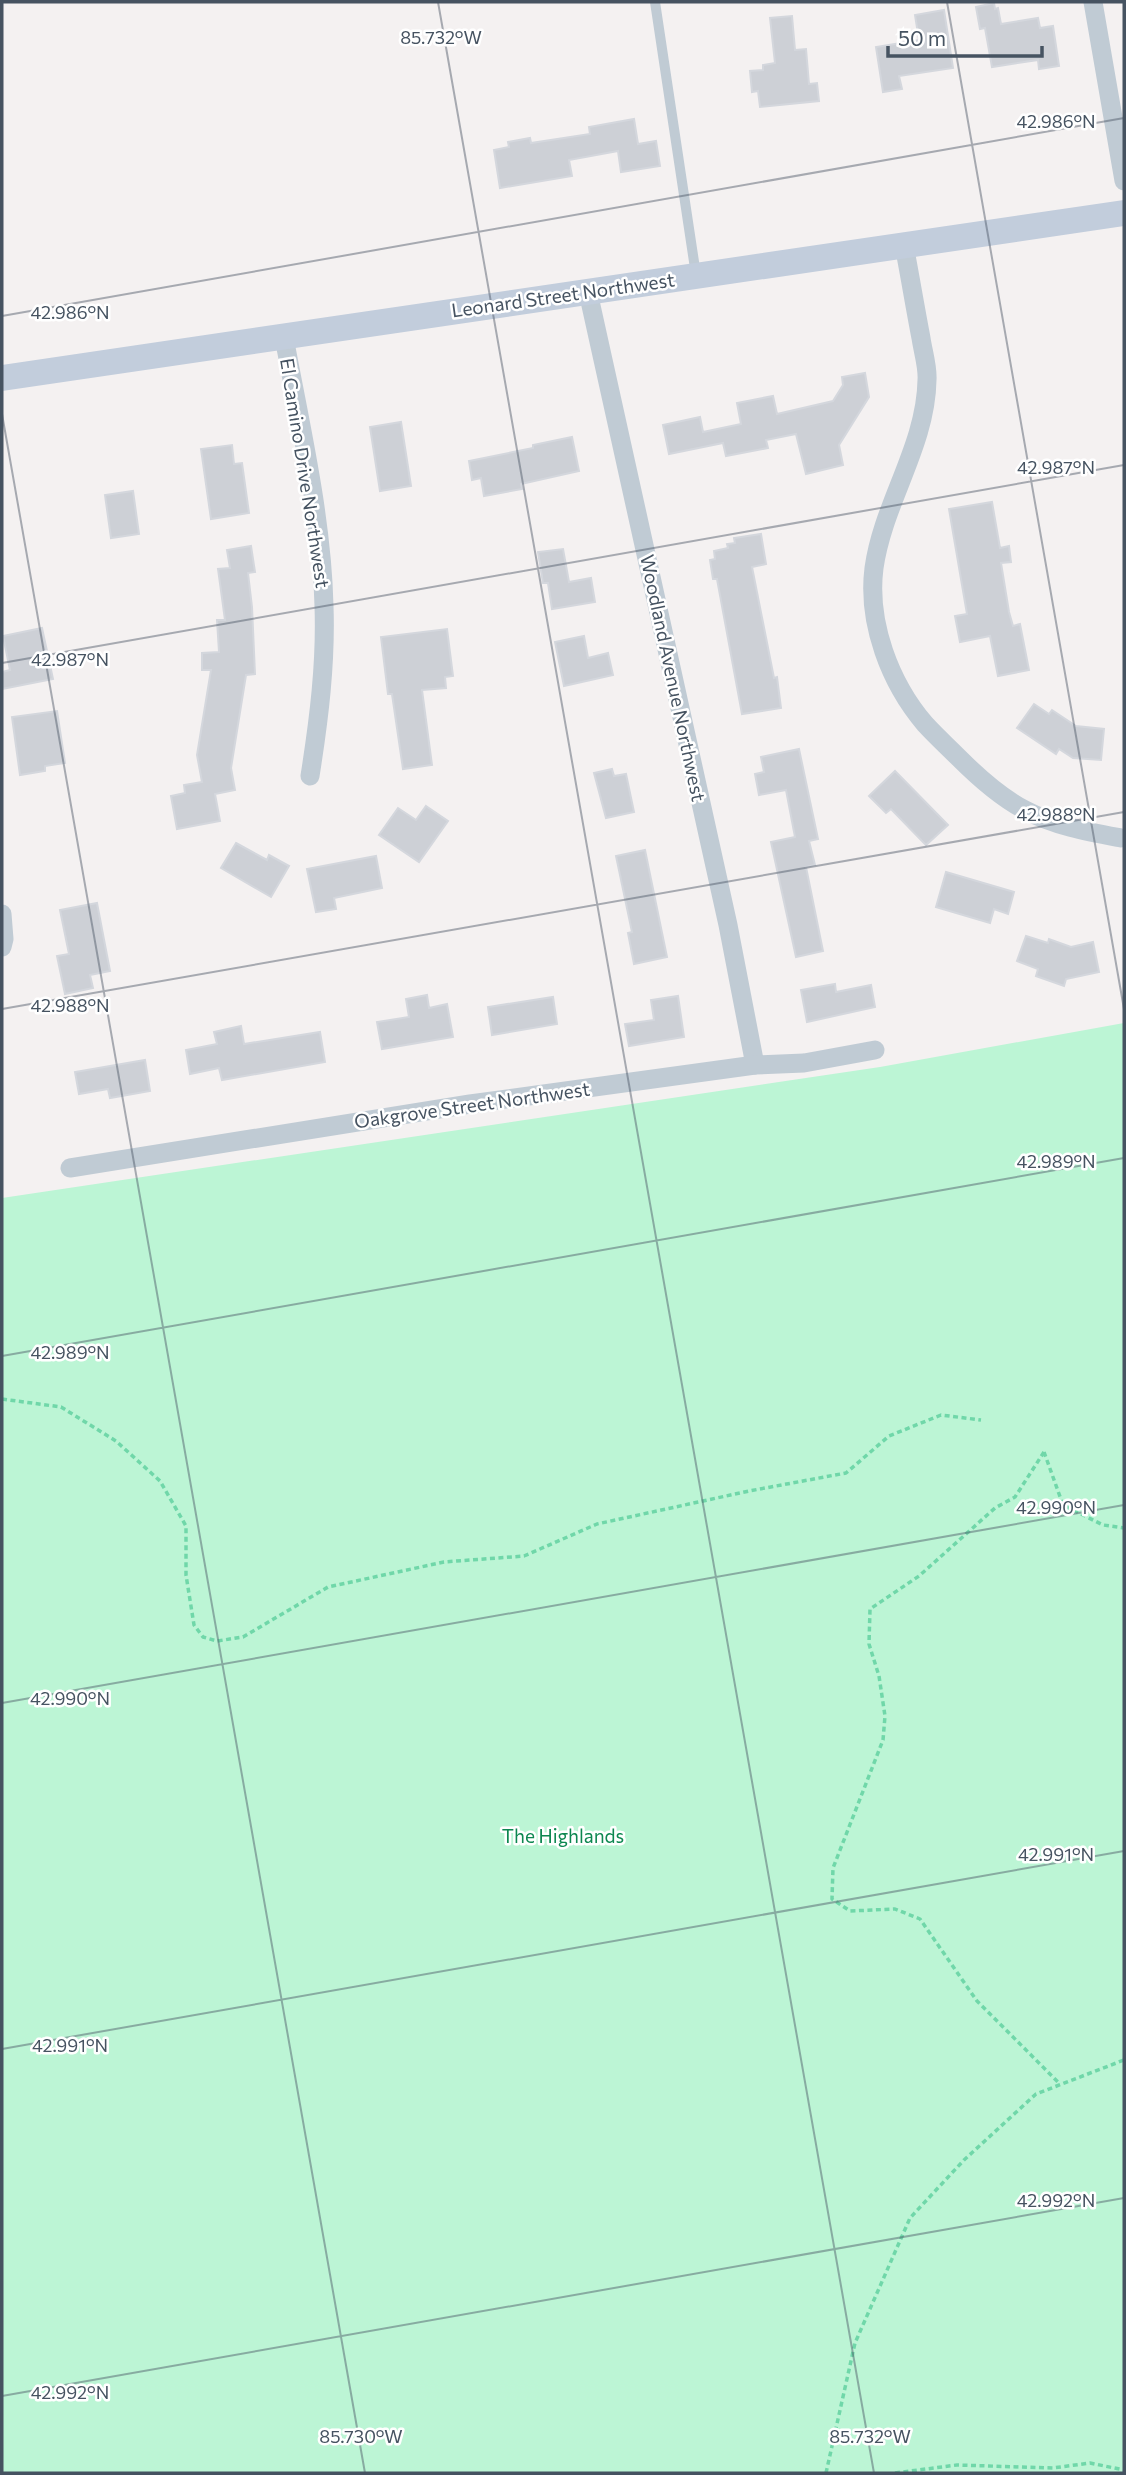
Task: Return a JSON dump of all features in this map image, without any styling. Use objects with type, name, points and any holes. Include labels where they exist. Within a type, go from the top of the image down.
[{"type":"main road","name":"Leonard Street Northwest","points":[[2,378],[1124,213]]},
{"type":"street","points":[[1093,2],[1124,181]]},
{"type":"street","points":[[905,244],[928,378],[922,416],[909,461],[885,524],[874,569],[875,622],[894,677],[925,724],[979,777],[1005,798],[1050,821],[1121,838]]},
{"type":"street","name":"Woodland Avenue Northwest","points":[[588,292],[728,925],[755,1065]]},
{"type":"street","name":"El Camino Drive Northwest","points":[[284,337],[321,555],[324,607],[322,689],[310,776]]},
{"type":"street","points":[[2,914],[2,947]]},
{"type":"street","name":"Oakgrove Street Northwest","points":[[70,1168],[470,1104],[755,1065],[804,1063],[875,1050]]},
{"type":"lane","points":[[655,2],[696,276]]},
{"type":"path","points":[[2,1399],[61,1407],[116,1441],[160,1481],[186,1526],[186,1575],[194,1625],[203,1637],[217,1641],[243,1637],[328,1587],[444,1562],[524,1556],[597,1524],[846,1473],[889,1436],[941,1415],[981,1420]]},
{"type":"path","points":[[1060,2084],[976,2001],[920,1919],[895,1909],[850,1911],[832,1899],[833,1868],[883,1740],[885,1716],[879,1675],[869,1644],[870,1609],[919,1576],[995,1508],[1015,1497],[1044,1452],[1063,1505],[1102,1525],[1124,1528]]},
{"type":"path","points":[[826,2473],[855,2343],[910,2218],[964,2160],[1036,2094],[1124,2060]]},
{"type":"path","points":[[895,2473],[957,2465],[1053,2468],[1090,2463],[1124,2469]]},
{"type":"green space","name":"The Highlands","points":[[1124,1023],[1124,2473],[2,2473],[2,1198],[880,1067]]},
{"type":"building","points":[[994,3],[995,9],[998,8],[1001,24],[1038,18],[1040,28],[1053,26],[1059,66],[1039,69],[1038,60],[992,67],[985,28],[980,29],[976,7]]},
{"type":"building","points":[[944,10],[953,68],[899,76],[902,89],[883,92],[876,47],[919,40],[915,15]]},
{"type":"building","points":[[792,16],[795,50],[806,49],[809,84],[817,83],[819,101],[760,107],[758,91],[752,92],[750,71],[763,70],[763,65],[775,63],[770,18]]},
{"type":"building","points":[[634,119],[638,144],[656,141],[660,166],[621,172],[618,151],[569,160],[572,176],[500,188],[494,150],[509,147],[508,142],[530,138],[531,143],[590,134],[589,127]]},
{"type":"building","points":[[865,373],[869,397],[839,445],[843,465],[806,474],[796,434],[766,440],[768,448],[726,456],[723,443],[669,454],[663,425],[700,417],[703,432],[741,424],[737,403],[773,396],[777,414],[833,401],[843,385],[842,377]]},
{"type":"building","points":[[401,422],[411,486],[380,491],[370,427]]},
{"type":"building","points":[[572,437],[579,471],[521,484],[522,489],[484,496],[481,478],[472,480],[469,461]]},
{"type":"building","points":[[232,445],[234,464],[242,463],[249,513],[211,519],[201,449]]},
{"type":"building","points":[[133,491],[139,534],[111,538],[105,495]]},
{"type":"building","points":[[992,502],[1000,548],[1009,546],[1011,562],[1001,563],[1009,612],[1013,626],[1020,624],[1029,670],[998,676],[990,636],[960,642],[955,616],[967,614],[949,509]]},
{"type":"building","points":[[761,534],[766,564],[752,567],[774,678],[777,677],[781,708],[742,714],[717,579],[713,579],[710,560],[715,559],[714,551],[728,548],[727,544],[735,543],[734,538]]},
{"type":"building","points":[[251,546],[255,572],[248,573],[255,674],[246,675],[231,768],[235,790],[215,794],[220,821],[177,829],[171,796],[185,793],[184,785],[202,782],[197,755],[211,670],[202,670],[202,653],[219,652],[217,620],[225,620],[218,569],[230,568],[227,550]]},
{"type":"building","points":[[563,549],[569,582],[591,578],[595,602],[552,609],[548,583],[543,583],[538,552]]},
{"type":"building","points":[[42,628],[53,679],[2,689],[2,672],[10,670],[3,636]]},
{"type":"building","points":[[447,629],[453,676],[445,677],[446,688],[422,690],[432,765],[403,769],[392,694],[388,694],[381,637]]},
{"type":"building","points":[[584,636],[588,658],[608,653],[613,675],[564,686],[555,642]]},
{"type":"building","points":[[1034,704],[1049,714],[1052,710],[1076,726],[1104,729],[1101,760],[1073,758],[1059,749],[1056,754],[1017,728]]},
{"type":"building","points":[[57,711],[65,763],[45,766],[45,771],[20,775],[12,717]]},
{"type":"building","points":[[799,749],[818,839],[809,841],[815,865],[806,867],[823,951],[796,957],[771,842],[795,837],[786,790],[759,795],[755,774],[764,772],[761,757]]},
{"type":"building","points":[[612,769],[614,776],[626,774],[634,812],[606,818],[594,773]]},
{"type":"building","points":[[895,771],[948,825],[926,845],[891,809],[886,813],[869,796]]},
{"type":"building","points":[[426,806],[448,821],[419,862],[379,835],[398,808],[416,820]]},
{"type":"building","points":[[236,843],[267,860],[269,855],[289,866],[271,897],[221,868]]},
{"type":"building","points":[[645,850],[667,957],[634,964],[628,933],[632,932],[616,856]]},
{"type":"building","points":[[376,856],[382,888],[334,898],[336,909],[316,912],[307,869]]},
{"type":"building","points":[[946,872],[1014,892],[1008,914],[994,909],[990,923],[936,907]]},
{"type":"building","points":[[97,903],[110,971],[90,975],[93,988],[65,994],[57,956],[69,954],[60,910]]},
{"type":"building","points":[[1026,936],[1048,943],[1049,939],[1071,947],[1093,942],[1099,972],[1066,979],[1064,986],[1036,976],[1038,969],[1017,961]]},
{"type":"building","points":[[835,984],[836,992],[871,985],[875,1007],[807,1022],[801,990]]},
{"type":"building","points":[[427,995],[429,1008],[447,1004],[453,1037],[382,1049],[377,1022],[409,1017],[406,999]]},
{"type":"building","points":[[678,996],[684,1037],[629,1046],[625,1024],[654,1020],[651,1000]]},
{"type":"building","points":[[553,997],[557,1024],[492,1035],[488,1007]]},
{"type":"building","points":[[241,1026],[244,1044],[320,1032],[325,1062],[222,1080],[219,1068],[190,1074],[186,1050],[217,1044],[214,1032]]},
{"type":"building","points":[[145,1060],[150,1091],[110,1098],[108,1089],[79,1094],[75,1072]]}]
